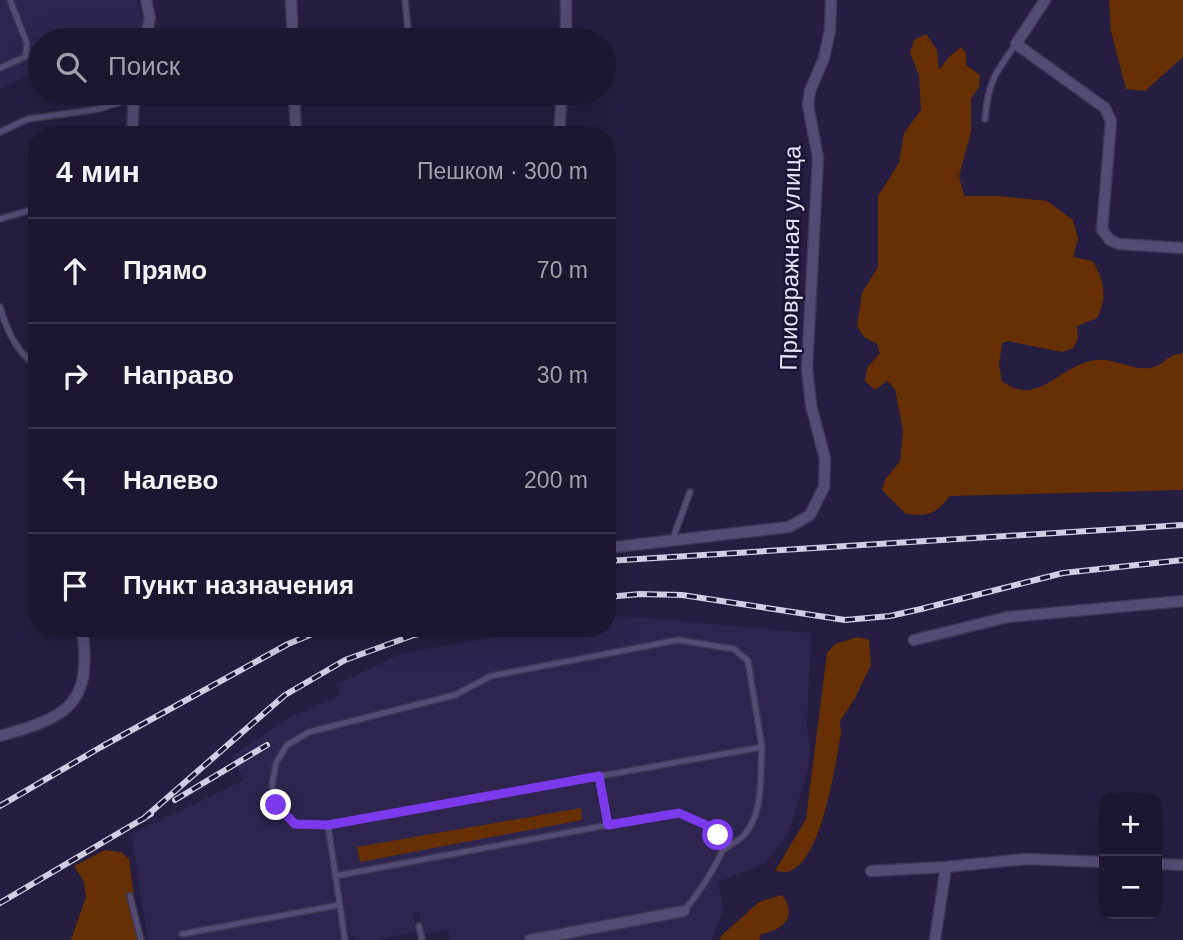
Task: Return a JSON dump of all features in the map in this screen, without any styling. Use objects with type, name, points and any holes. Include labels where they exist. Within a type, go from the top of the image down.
[{"type":"street","points":[[146,0],[150,18],[148,28]]},
{"type":"street","points":[[291,0],[292,28]]},
{"type":"street","points":[[566,0],[566,28]]},
{"type":"street","name":"Приовражная улица","points":[[672,541],[789,527],[810,515],[824,487],[825,459],[811,405],[807,368],[818,158],[808,105],[810,90],[824,58],[830,30],[831,0]]},
{"type":"street","points":[[1045,0],[1016,44],[1105,108],[1111,121],[1102,230],[1110,240],[1119,244],[1183,248]]},
{"type":"street","points":[[132,126],[133,105]]},
{"type":"street","points":[[295,105],[296,126]]},
{"type":"street","points":[[560,126],[561,105]]},
{"type":"street","points":[[616,547],[672,541]]},
{"type":"street","points":[[914,640],[1009,617],[1183,601]]},
{"type":"street","points":[[0,736],[55,719],[72,704],[84,679],[83,637]]},
{"type":"street","points":[[871,871],[1026,859],[1099,862]]},
{"type":"street","points":[[1162,864],[1183,865]]},
{"type":"street","points":[[935,940],[946,867]]},
{"type":"street","points":[[530,940],[684,911]]},
{"type":"lane","points":[[0,68],[25,57],[27,44],[10,0]]},
{"type":"lane","points":[[405,0],[408,28]]},
{"type":"lane","points":[[985,119],[987,94],[995,72],[1016,44]]},
{"type":"lane","points":[[0,132],[29,119],[99,109],[109,105]]},
{"type":"lane","points":[[0,219],[28,211]]},
{"type":"lane","points":[[0,307],[4,321],[28,360]]},
{"type":"lane","points":[[672,541],[690,492]]},
{"type":"lane","points":[[684,911],[706,882],[723,850],[744,835],[753,821],[759,796],[762,747],[748,661],[734,649],[678,640],[491,676],[455,695],[309,732],[287,745],[276,763],[272,785],[276,805],[295,824],[328,825],[762,747]]},
{"type":"lane","points":[[599,776],[608,825]]},
{"type":"lane","points":[[335,876],[679,813],[706,825],[718,835],[723,850]]},
{"type":"lane","points":[[328,825],[345,940]]},
{"type":"lane","points":[[130,895],[141,940]]},
{"type":"lane","points":[[182,934],[339,905]]},
{"type":"lane","points":[[419,926],[422,940]]},
{"type":"shaded area","points":[[0,0],[137,0],[145,27],[143,28],[28,28],[28,76],[0,88]]},
{"type":"shaded area","points":[[1109,0],[1183,0],[1183,57],[1145,91],[1126,89],[1111,31]]},
{"type":"shaded area","points":[[926,34],[937,50],[939,70],[961,47],[966,53],[966,65],[980,75],[979,87],[971,99],[971,132],[959,176],[964,196],[999,196],[1047,201],[1073,220],[1078,239],[1073,257],[1093,261],[1102,283],[1103,303],[1097,318],[1077,326],[1078,338],[1073,348],[1062,352],[1008,341],[1002,343],[999,366],[1002,381],[1015,388],[1027,390],[1038,388],[1083,363],[1096,360],[1149,368],[1183,353],[1183,490],[950,496],[935,511],[921,515],[906,514],[882,490],[885,480],[900,461],[903,431],[895,389],[887,381],[875,390],[865,381],[867,368],[880,353],[877,344],[864,337],[857,326],[862,293],[878,267],[878,196],[899,163],[904,133],[921,110],[919,75],[910,53],[914,40]]},
{"type":"shaded area","points":[[616,617],[811,633],[807,726],[809,767],[788,835],[765,863],[718,882],[723,911],[712,940],[450,940],[448,930],[423,935],[419,912],[413,913],[417,932],[376,940],[355,940],[354,937],[336,940],[148,940],[131,834],[244,780],[232,757],[281,722],[340,695],[336,684],[403,653],[496,637],[616,637]]},
{"type":"shaded area","points":[[858,637],[869,640],[871,665],[840,721],[841,734],[835,767],[818,834],[798,866],[786,872],[775,871],[806,819],[827,653],[835,644]]},
{"type":"shaded area","points":[[581,808],[582,820],[360,862],[357,847]]},
{"type":"shaded area","points":[[105,850],[121,852],[129,859],[140,940],[71,940],[86,897],[84,882],[74,866]]},
{"type":"shaded area","points":[[782,895],[789,909],[782,925],[761,934],[759,940],[720,940],[722,935],[759,902]]},
{"type":"railway","points":[[616,560],[1183,525]]},
{"type":"railway","points":[[616,596],[682,595],[845,620],[890,616],[1063,573],[1183,560]]},
{"type":"railway","points":[[0,806],[101,747],[305,637]]},
{"type":"railway","points":[[143,819],[285,695],[345,660],[408,637]]},
{"type":"railway","points":[[175,800],[267,745]]},
{"type":"railway","points":[[0,903],[151,814]]},
{"type":"route","points":[[276,805],[295,824],[328,825],[599,776],[608,825],[679,813],[706,825],[718,835]]}]
